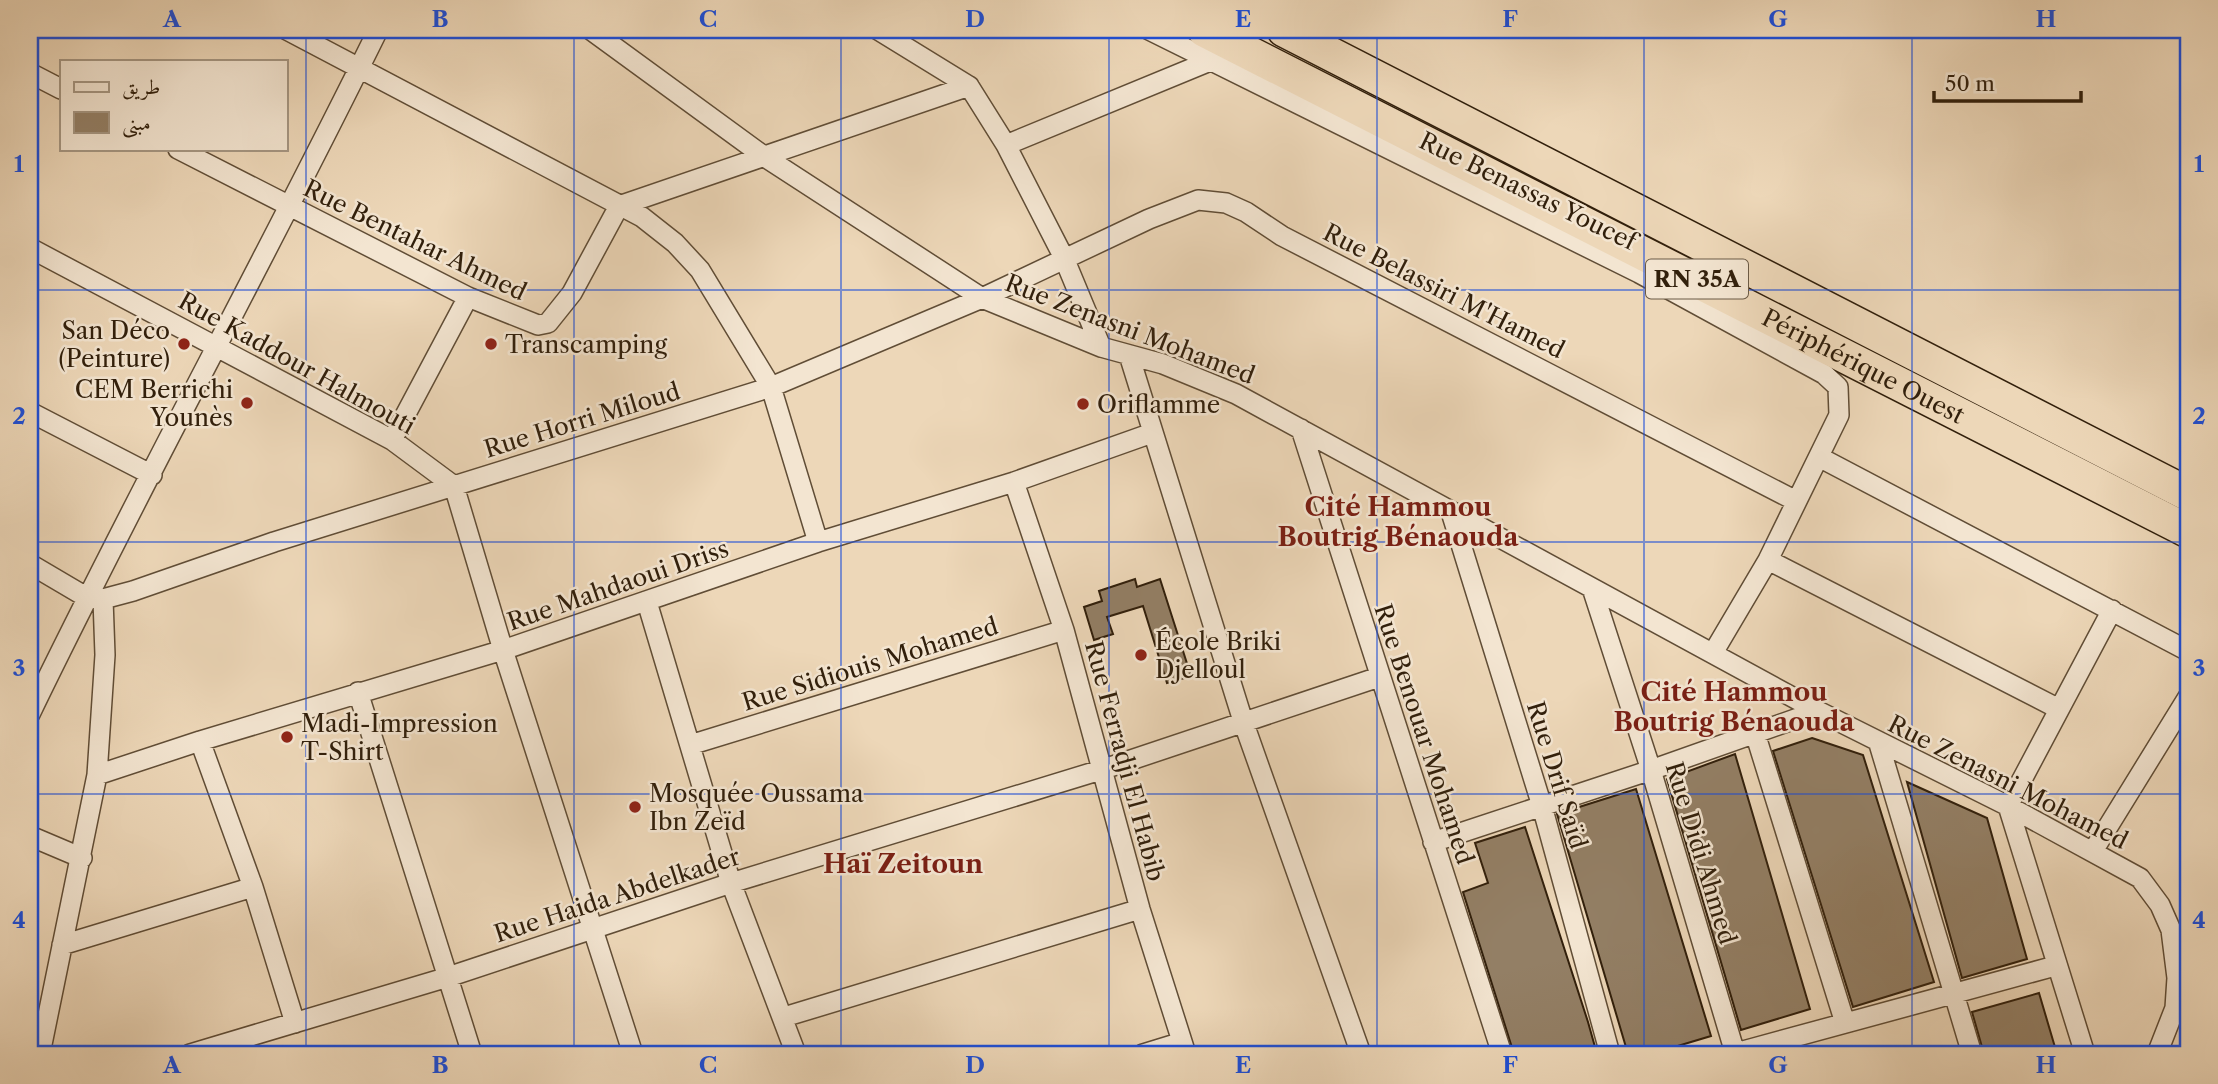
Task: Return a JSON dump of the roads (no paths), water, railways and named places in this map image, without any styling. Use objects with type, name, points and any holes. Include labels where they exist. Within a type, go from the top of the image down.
[{"type":"highway","name":"Périphérique Ouest","points":[[1284,30],[2188,494]]},
{"type":"highway","name":"Périphérique Ouest","points":[[1207,45],[2188,531]]},
{"type":"street","points":[[287,30],[642,217],[675,243],[700,270],[771,387],[818,542]]},
{"type":"street","points":[[30,714],[95,598],[152,475],[291,206],[378,30]]},
{"type":"street","name":"Rue Zenasni Mohamed","points":[[591,30],[765,157],[982,298],[1101,347],[1163,365],[1236,394],[1818,711],[2008,806],[2140,878],[2160,905],[2171,930],[2177,978],[2175,1008],[2157,1054]]},
{"type":"street","points":[[878,30],[969,86],[1006,145],[1064,258],[1101,347]]},
{"type":"street","name":"Rue Benassas Youcef","points":[[1149,30],[1207,45],[1639,273],[1825,374],[1838,387],[1841,401],[1839,415],[1768,559],[1713,653]]},
{"type":"street","points":[[1006,145],[1207,45]]},
{"type":"street","points":[[30,73],[60,88]]},
{"type":"street","points":[[619,206],[969,86]]},
{"type":"street","name":"Rue Bentahar Ahmed","points":[[180,150],[468,297],[538,325],[548,323],[572,293],[619,206]]},
{"type":"street","name":"Rue Belassiri M'Hamed","points":[[1064,258],[1198,200],[1226,204],[1247,212],[1282,236],[1796,500]]},
{"type":"street","name":"Rue Kaddour Halmouti","points":[[30,248],[392,440],[454,486]]},
{"type":"street","name":"Rue Horri Miloud","points":[[95,598],[771,387],[982,298],[1064,258]]},
{"type":"street","points":[[392,440],[468,297]]},
{"type":"street","points":[[1129,355],[1243,722],[1361,1054]]},
{"type":"street","points":[[30,412],[152,475]]},
{"type":"street","name":"Rue Benouar Mohamed","points":[[1301,429],[1502,1054]]},
{"type":"street","name":"Rue Mahdaoui Driss","points":[[97,775],[358,692],[503,650],[818,542],[1014,482],[1152,433]]},
{"type":"street","points":[[1819,457],[2188,651]]},
{"type":"street","name":"Rue Ferradji El Habib","points":[[1014,482],[1064,630],[1140,909],[1184,1048]]},
{"type":"street","points":[[454,486],[503,650],[633,1054]]},
{"type":"street","name":"Rue Drif Saïd","points":[[1451,512],[1542,806],[1610,1054]]},
{"type":"street","points":[[1768,559],[2059,709]]},
{"type":"street","points":[[30,564],[95,598]]},
{"type":"street","name":"Rue Didi Ahmed","points":[[1592,588],[1651,771],[1734,1054]]},
{"type":"street","points":[[40,1054],[97,775],[105,655],[95,598]]},
{"type":"street","points":[[647,602],[732,883],[796,1054]]},
{"type":"street","points":[[2085,1054],[2055,966],[2008,806],[2112,610]]},
{"type":"street","name":"Rue Sidiouis Mohamed","points":[[690,745],[1064,630]]},
{"type":"street","name":"Rue Haida Abdelkader","points":[[190,1054],[448,976],[732,883],[1104,769],[1380,677]]},
{"type":"street","points":[[358,692],[472,1054]]},
{"type":"street","points":[[2093,851],[2188,696]]},
{"type":"street","points":[[1433,842],[1651,771],[1818,711]]},
{"type":"street","points":[[1755,733],[1846,1023]]},
{"type":"street","points":[[200,741],[253,887],[295,1023]]},
{"type":"street","points":[[1880,744],[1972,1054]]},
{"type":"street","points":[[30,836],[82,858]]},
{"type":"street","points":[[62,944],[253,887]]},
{"type":"street","points":[[784,1017],[1140,909]]},
{"type":"street","points":[[1734,1054],[2055,966]]},
{"type":"street","points":[[1143,1054],[1184,1048]]},
{"type":"place","name":"San Déco (Peinture)","points":[[184,344]]},
{"type":"place","name":"Transcamping","points":[[491,344]]},
{"type":"place","name":"CEM Berrichi Younès","points":[[247,403]]},
{"type":"place","name":"Oriflamme","points":[[1083,404]]},
{"type":"place","name":"École Briki Djelloul","points":[[1141,655]]},
{"type":"place","name":"Madi-Impression T-Shirt","points":[[287,737]]},
{"type":"place","name":"Mosquée Oussama Ibn Zeïd","points":[[635,807]]},
{"type":"district","name":"Cité Hammou Boutrig Bénaouda","points":[[1398,522]]},
{"type":"district","name":"Cité Hammou Boutrig Bénaouda","points":[[1734,707]]},
{"type":"district","name":"Haï Zeitoun","points":[[903,864]]}]
